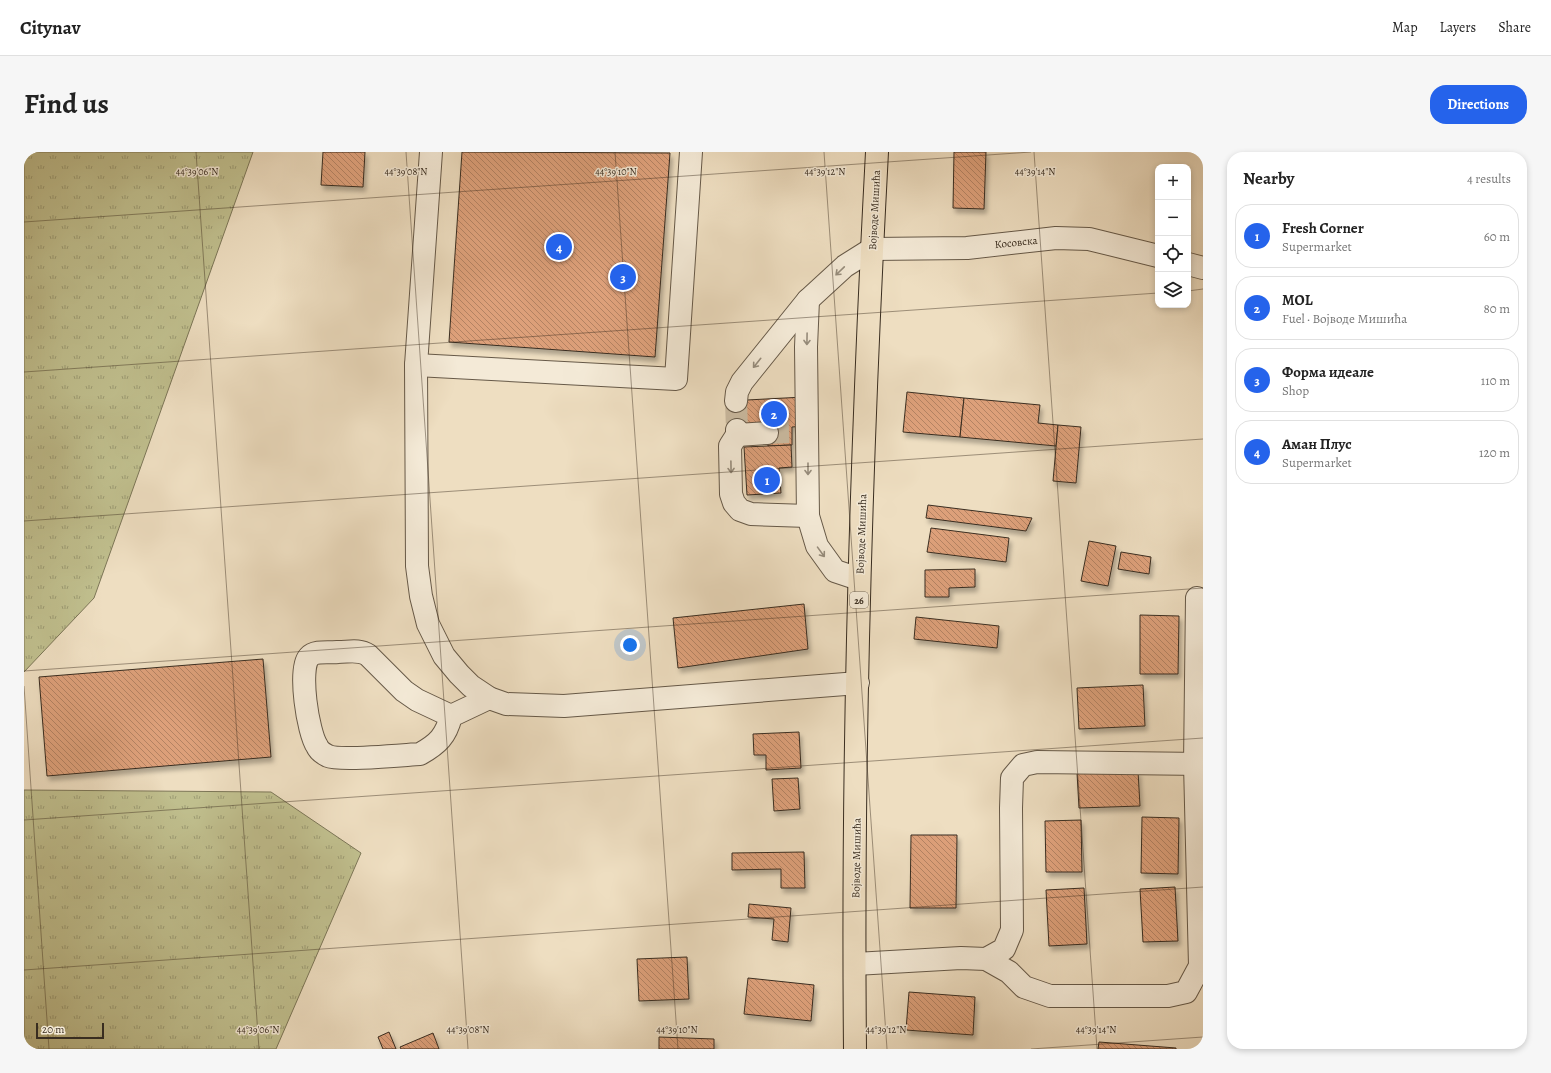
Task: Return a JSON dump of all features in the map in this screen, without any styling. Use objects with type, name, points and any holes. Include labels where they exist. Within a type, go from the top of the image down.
[{"type":"main road","name":"Војводе Мишића","points":[[855,1049],[859,579],[877,152]]},
{"type":"street","points":[[431,152],[416,365],[418,566],[421,596],[428,624],[444,656],[467,682],[489,698],[506,704],[564,706],[858,683]]},
{"type":"street","points":[[416,365],[676,378],[691,152]]},
{"type":"street","name":"Косовска","points":[[872,249],[967,248],[1056,238],[1089,238],[1155,255]]},
{"type":"street","points":[[736,401],[737,392],[742,382],[808,300],[845,266],[872,249]]},
{"type":"street","points":[[1191,265],[1203,268]]},
{"type":"street","points":[[808,300],[800,432],[808,516],[817,546],[835,571],[859,579]]},
{"type":"street","points":[[768,434],[737,432],[730,446],[731,494],[734,503],[740,510],[750,514],[808,516]]},
{"type":"street","points":[[855,964],[961,958],[986,959],[1009,972],[1024,987],[1050,996],[1168,996],[1186,992],[1200,966],[1197,598]]},
{"type":"street","points":[[356,651],[363,653],[404,691],[417,700],[451,716],[448,729],[440,740],[431,748],[420,754],[336,758],[329,756],[320,751],[315,744],[307,714],[304,686],[308,658],[315,654],[356,651]]},
{"type":"street","points":[[451,716],[489,698]]},
{"type":"street","points":[[986,959],[1004,949],[1012,930],[1012,778],[1022,765],[1037,762],[1199,764]]},
{"type":"green space","points":[[24,152],[253,152],[94,598],[24,672]]},
{"type":"green space","points":[[24,790],[271,792],[361,853],[276,1049],[24,1049]]},
{"type":"building","points":[[323,152],[365,152],[363,187],[321,185]]},
{"type":"building","points":[[462,152],[670,153],[655,357],[449,342]]},
{"type":"building","points":[[954,152],[986,152],[984,209],[953,208]]},
{"type":"building","points":[[907,392],[964,398],[960,437],[903,432]]},
{"type":"building","points":[[804,397],[805,426],[792,427],[792,445],[768,446],[767,428],[730,430],[728,401]]},
{"type":"building","points":[[964,398],[1040,405],[1038,423],[1058,425],[1056,446],[960,437]]},
{"type":"building","points":[[1058,425],[1081,427],[1076,483],[1053,481]]},
{"type":"building","points":[[791,445],[792,467],[779,468],[781,493],[747,495],[744,447]]},
{"type":"building","points":[[928,505],[1032,518],[1026,531],[926,518]]},
{"type":"building","points":[[931,528],[1009,538],[1006,562],[927,552]]},
{"type":"building","points":[[1089,541],[1116,546],[1108,586],[1081,581]]},
{"type":"building","points":[[1121,552],[1151,557],[1149,574],[1118,569]]},
{"type":"building","points":[[975,569],[975,587],[949,588],[949,597],[925,597],[925,570]]},
{"type":"building","points":[[804,604],[808,649],[678,668],[673,618]]},
{"type":"building","points":[[1140,615],[1179,616],[1178,674],[1140,674]]},
{"type":"building","points":[[916,617],[999,626],[997,648],[914,639]]},
{"type":"building","points":[[263,659],[271,757],[47,776],[39,677]]},
{"type":"building","points":[[1143,685],[1145,726],[1079,729],[1077,688]]},
{"type":"building","points":[[799,732],[801,768],[766,770],[766,755],[754,755],[753,734]]},
{"type":"building","points":[[1138,771],[1140,806],[1079,808],[1077,773]]},
{"type":"building","points":[[798,778],[800,809],[774,811],[772,779]]},
{"type":"building","points":[[1142,817],[1179,818],[1178,874],[1141,873]]},
{"type":"building","points":[[1081,820],[1082,872],[1046,872],[1045,821]]},
{"type":"building","points":[[911,835],[957,835],[956,908],[910,908]]},
{"type":"building","points":[[804,852],[805,888],[781,888],[781,869],[732,870],[732,853]]},
{"type":"building","points":[[1175,887],[1178,941],[1143,942],[1140,889]]},
{"type":"building","points":[[1084,888],[1087,944],[1049,946],[1046,890]]},
{"type":"building","points":[[749,904],[791,908],[788,942],[772,940],[774,919],[748,917]]},
{"type":"building","points":[[687,957],[689,999],[639,1001],[637,959]]},
{"type":"building","points":[[748,978],[814,985],[811,1021],[744,1014]]},
{"type":"building","points":[[909,992],[975,997],[973,1035],[906,1030]]},
{"type":"building","points":[[389,1032],[396,1049],[383,1049],[378,1037]]},
{"type":"building","points":[[433,1033],[439,1049],[401,1049],[400,1047]]},
{"type":"building","points":[[659,1037],[714,1039],[714,1049],[659,1049]]},
{"type":"building","points":[[1099,1042],[1176,1048],[1176,1049],[1098,1049]]},
{"type":"tunnel","points":[[736,401],[737,430]]},
{"type":"tunnel","points":[[767,433],[792,432]]},
{"type":"place","name":"Аман Плус","points":[[559,247]]},
{"type":"place","name":"Форма идеале","points":[[623,277]]},
{"type":"place","name":"MOL","points":[[774,414]]},
{"type":"place","name":"Fresh Corner","points":[[767,480]]}]
